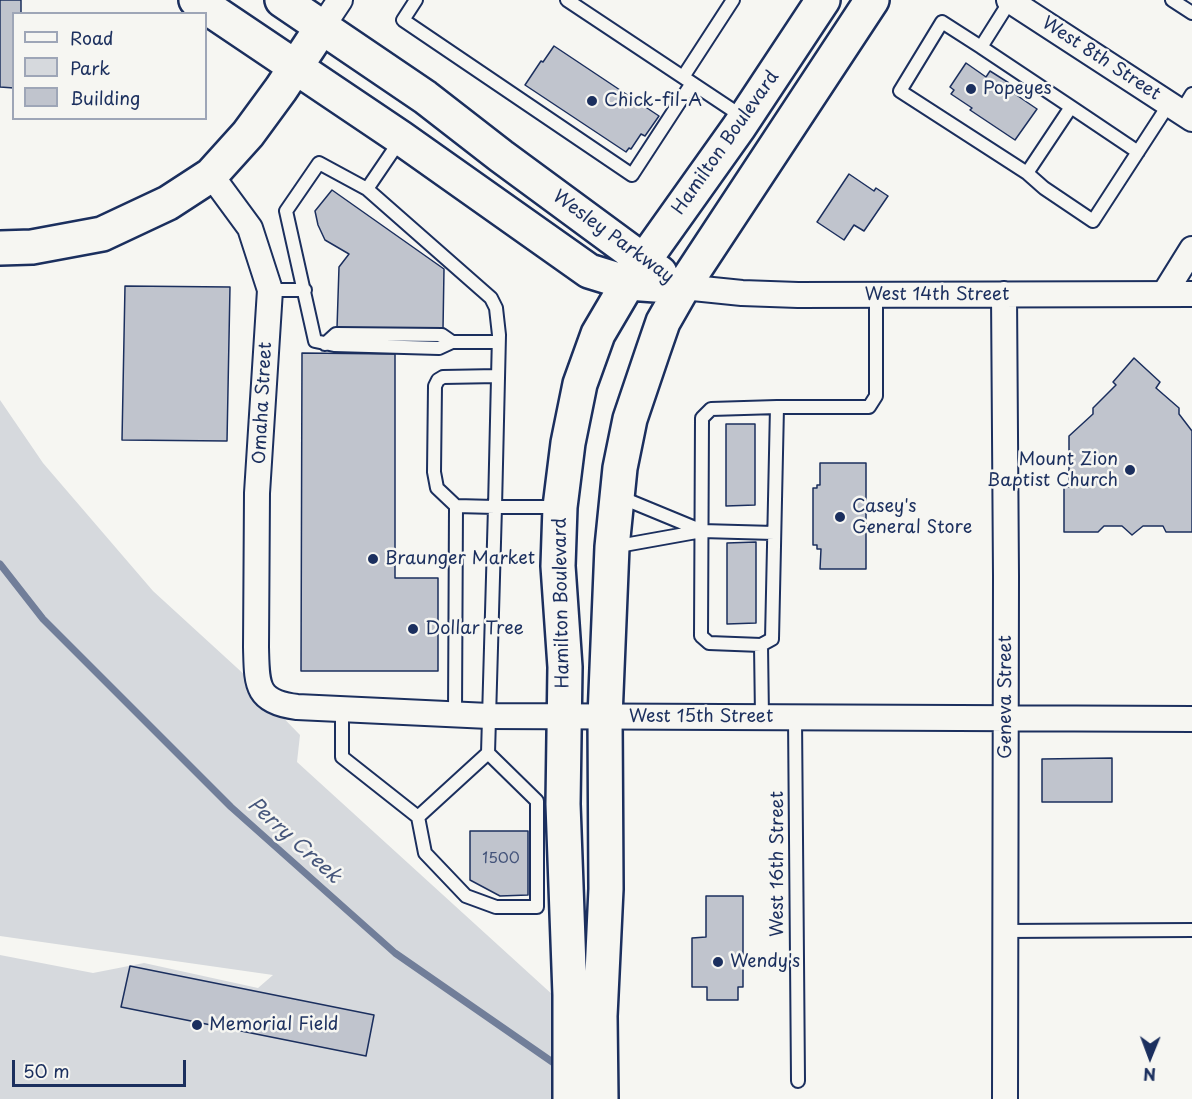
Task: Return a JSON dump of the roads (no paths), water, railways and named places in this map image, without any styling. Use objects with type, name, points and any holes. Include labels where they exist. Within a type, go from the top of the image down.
[{"type":"main road","name":"Wesley Parkway","points":[[196,0],[402,138],[589,271],[635,272],[683,287]]},
{"type":"main road","name":"Wesley Parkway","points":[[282,0],[425,97],[501,156],[635,272]]},
{"type":"main road","name":"Hamilton Boulevard","points":[[570,1099],[570,995],[563,804],[565,667],[558,566],[560,507],[568,443],[580,384],[598,334],[635,272],[744,118],[823,0]]},
{"type":"main road","points":[[601,1099],[600,1016],[606,889],[606,717],[612,547],[620,468],[630,419],[663,322],[683,287],[872,0]]},
{"type":"main road","points":[[0,248],[32,247],[102,234],[168,203],[211,175],[248,134],[322,27]]},
{"type":"street","points":[[322,27],[340,0]]},
{"type":"street","name":"West 8th Street","points":[[1010,0],[1183,107]]},
{"type":"street","name":"Omaha Street","points":[[211,175],[250,228],[270,290],[257,493],[256,647]]},
{"type":"street","points":[[1164,294],[1192,249]]},
{"type":"street","name":"West 14th Street","points":[[683,287],[742,293],[876,295],[1192,294]]},
{"type":"street","name":"Geneva Street","points":[[1004,294],[1005,1099]]},
{"type":"street","name":"West 15th Street","points":[[256,647],[256,667],[260,688],[267,700],[280,705],[489,716],[1192,718]]},
{"type":"lane","points":[[416,0],[403,20],[632,175],[733,0]]},
{"type":"lane","points":[[567,0],[744,118]]},
{"type":"lane","points":[[981,47],[1010,0]]},
{"type":"lane","points":[[1172,0],[1192,13]]},
{"type":"lane","points":[[1138,152],[942,22],[900,91],[1027,173],[1044,188],[1093,221],[1138,152],[1183,107]]},
{"type":"lane","points":[[1027,173],[1071,107]]},
{"type":"lane","points":[[367,189],[402,138]]},
{"type":"lane","points":[[418,817],[488,753],[499,325],[496,308],[491,298],[367,189],[319,163],[286,211],[315,341],[325,344],[439,348],[452,342],[498,342]]},
{"type":"lane","points":[[270,290],[305,290]]},
{"type":"lane","points":[[777,407],[772,639],[761,645],[709,644],[700,636],[702,418],[711,408],[777,407],[869,407],[876,396],[876,295]]},
{"type":"lane","points":[[498,376],[443,377],[438,380],[435,386],[434,472],[437,488],[456,506],[560,507]]},
{"type":"lane","points":[[617,496],[702,531]]},
{"type":"lane","points":[[455,714],[456,506]]},
{"type":"lane","points":[[612,547],[702,531],[774,533]]},
{"type":"lane","points":[[761,645],[762,717]]},
{"type":"lane","points":[[342,708],[342,757],[418,817],[425,853],[466,896],[496,907],[537,907],[537,801],[488,753]]},
{"type":"lane","name":"West 16th Street","points":[[795,717],[798,1081]]},
{"type":"lane","points":[[1004,931],[1192,930]]},
{"type":"waterway","name":"Perry Creek","points":[[0,564],[43,619],[231,807],[395,953],[561,1068]]},
{"type":"place","name":"Popeyes","points":[[971,89]]},
{"type":"place","name":"Chick-fil-A","points":[[592,101]]},
{"type":"place","name":"Mount Zion Baptist Church","points":[[1130,470]]},
{"type":"place","name":"Casey's General Store","points":[[840,517]]},
{"type":"place","name":"Braunger Market","points":[[373,559]]},
{"type":"place","name":"Dollar Tree","points":[[413,629]]},
{"type":"place","name":"Wendy's","points":[[718,962]]},
{"type":"place","name":"Memorial Field","points":[[197,1025]]}]
